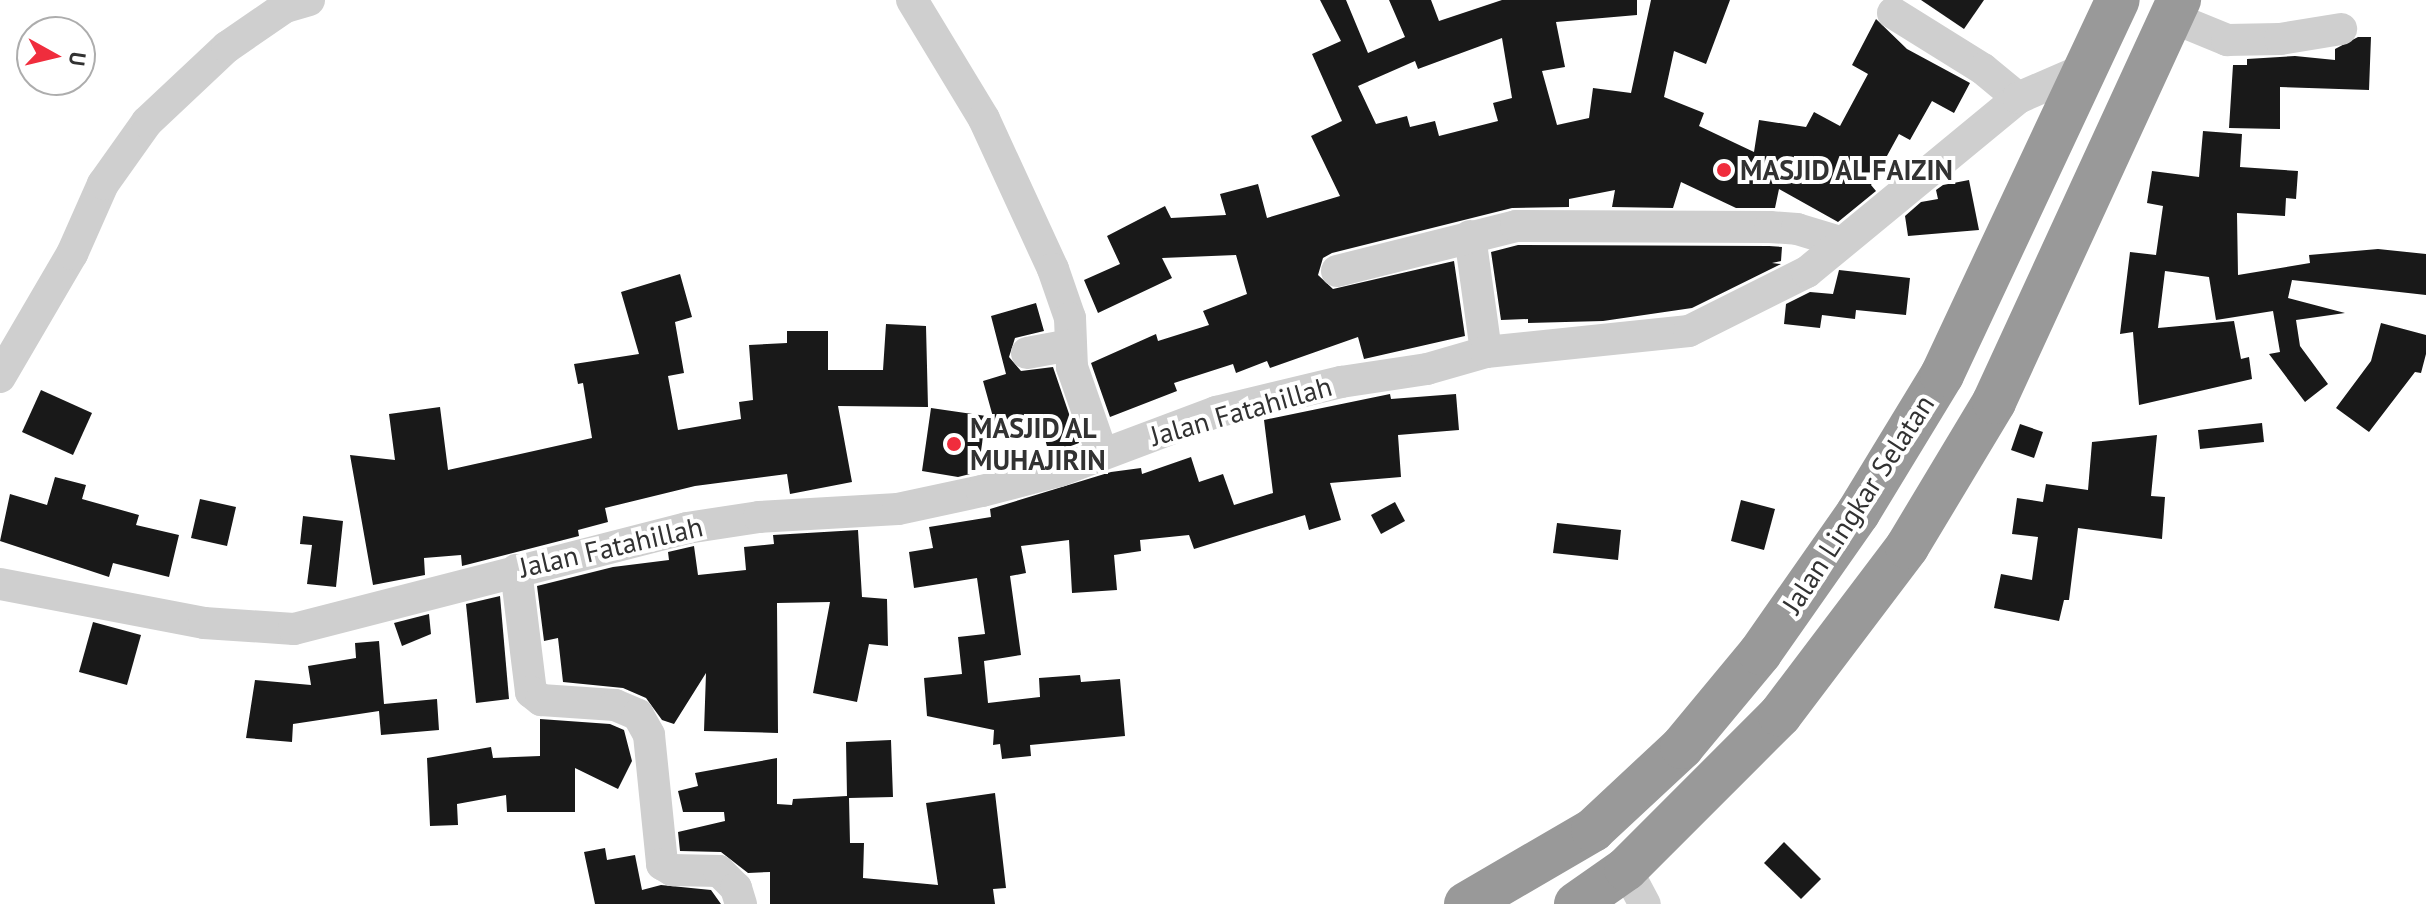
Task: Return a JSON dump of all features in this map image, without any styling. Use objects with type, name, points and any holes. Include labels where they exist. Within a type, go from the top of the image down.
[{"type":"highway","name":"Jalan Lingkar Selatan","points":[[1466,904],[1593,830],[1682,747],[1760,653],[1858,513],[1942,375],[2118,0]]},
{"type":"highway","name":"Jalan Lingkar Selatan","points":[[1576,904],[1636,887],[1722,775],[1780,715],[1907,547],[1994,402],[2175,9]]},
{"type":"highway","points":[[1682,747],[1722,775]]},
{"type":"street","points":[[0,377],[72,254],[103,184],[147,122],[227,47],[285,7],[309,0]]},
{"type":"street","points":[[912,0],[984,119],[1026,203],[1065,298],[1072,367],[1102,453]]},
{"type":"street","points":[[2175,9],[2227,40],[2280,39],[2341,29]]},
{"type":"street","points":[[1893,13],[1983,69],[2018,98]]},
{"type":"street","name":"Jalan Fatahillah","points":[[0,584],[204,623],[294,629],[516,570],[720,522],[898,509],[1025,480],[1260,400],[1427,369],[1486,352],[1689,331],[1807,272],[2018,98],[2087,68]]},
{"type":"street","points":[[1337,271],[1516,226],[1700,224],[1797,229],[1840,242]]},
{"type":"street","points":[[1470,236],[1486,352]]},
{"type":"street","points":[[1027,353],[1070,345]]},
{"type":"street","points":[[516,570],[531,692],[541,700],[615,705],[638,715],[649,735],[662,864],[672,870],[719,871],[736,888],[741,904]]},
{"type":"building","points":[[1320,0],[1346,0],[1368,53],[1405,37],[1389,0],[1431,0],[1439,21],[1502,0],[1637,0],[1637,15],[1556,22],[1565,67],[1542,71],[1557,125],[1589,118],[1593,88],[1631,93],[1651,0],[1730,0],[1706,64],[1674,51],[1664,97],[1704,113],[1699,126],[1754,152],[1759,120],[1806,127],[1814,112],[1840,126],[1868,74],[1852,65],[1876,19],[1907,49],[1970,83],[1954,113],[1932,101],[1910,140],[1899,134],[1871,185],[1876,191],[1838,222],[1779,189],[1775,208],[1736,208],[1681,182],[1673,208],[1612,207],[1615,190],[1569,199],[1569,207],[1512,208],[1332,253],[1323,258],[1318,275],[1333,289],[1454,261],[1465,336],[1364,359],[1358,337],[1270,368],[1267,361],[1236,373],[1233,364],[1174,383],[1177,391],[1110,417],[1091,363],[1156,334],[1158,341],[1209,325],[1203,311],[1247,294],[1236,255],[1162,258],[1172,278],[1098,313],[1084,280],[1120,264],[1107,236],[1165,206],[1171,218],[1226,215],[1220,194],[1258,184],[1267,218],[1340,196],[1311,136],[1342,121],[1312,54],[1341,41]],"holes":[[[1502,38],[1512,98],[1493,103],[1498,121],[1439,136],[1435,121],[1410,127],[1407,116],[1376,124],[1358,86],[1415,61],[1418,69]]]},
{"type":"building","points":[[1921,0],[1984,0],[1964,29]]},
{"type":"building","points":[[2358,37],[2371,37],[2369,90],[2280,87],[2280,129],[2229,128],[2233,65],[2247,65],[2247,59],[2295,56],[2335,60],[2335,49]]},
{"type":"building","points":[[2203,131],[2242,134],[2240,167],[2298,171],[2296,199],[2286,198],[2285,216],[2237,213],[2238,275],[2310,263],[2309,255],[2378,249],[2426,254],[2426,295],[2292,280],[2288,298],[2345,313],[2296,320],[2300,346],[2328,384],[2305,402],[2269,354],[2280,352],[2273,311],[2216,320],[2209,277],[2165,271],[2158,328],[2234,321],[2241,359],[2249,357],[2252,379],[2139,405],[2133,332],[2120,334],[2130,252],[2156,255],[2163,206],[2147,203],[2152,171],[2199,177]]},
{"type":"building","points":[[1969,180],[1979,230],[1908,236],[1905,216],[1921,202],[1938,199],[1936,190],[1943,185]]},
{"type":"building","points":[[1518,245],[1782,247],[1781,261],[1772,263],[1781,264],[1692,308],[1603,321],[1528,323],[1528,319],[1501,320],[1491,252]]},
{"type":"building","points":[[1839,270],[1910,278],[1906,315],[1856,310],[1855,319],[1822,315],[1820,328],[1784,324],[1786,304],[1810,292],[1833,294]]},
{"type":"building","points":[[680,274],[692,317],[675,322],[684,373],[668,376],[678,430],[741,419],[739,402],[753,400],[749,345],[787,343],[787,331],[828,331],[828,370],[883,370],[886,324],[926,326],[928,407],[838,406],[852,482],[790,494],[787,474],[695,486],[605,508],[608,522],[578,530],[579,536],[462,566],[461,555],[424,558],[425,575],[373,585],[350,455],[395,460],[389,414],[440,407],[448,470],[592,438],[583,383],[578,384],[574,364],[639,354],[621,292]]},
{"type":"building","points":[[1036,303],[1044,331],[1015,338],[1009,357],[1021,371],[1053,367],[1079,443],[1049,454],[1040,420],[983,437],[978,472],[958,477],[922,471],[931,408],[993,417],[983,381],[1006,374],[991,316]]},
{"type":"building","points":[[2381,323],[2426,335],[2426,354],[2421,373],[2415,372],[2369,432],[2336,408],[2371,361]]},
{"type":"building","points":[[41,390],[92,413],[73,455],[22,432]]},
{"type":"building","points":[[1390,394],[1391,399],[1456,394],[1459,430],[1398,435],[1401,477],[1330,483],[1341,520],[1309,530],[1305,515],[1194,549],[1189,535],[1140,540],[1141,551],[1114,555],[1117,590],[1072,593],[1069,540],[1021,546],[1026,573],[1010,576],[1021,655],[984,661],[988,703],[1040,697],[1039,678],[1080,675],[1081,682],[1120,679],[1125,736],[1030,745],[1031,756],[1002,759],[1000,744],[993,745],[994,730],[927,716],[924,678],[962,674],[958,637],[985,634],[977,578],[914,588],[909,552],[933,548],[929,527],[991,517],[990,509],[1111,472],[1141,468],[1142,474],[1191,457],[1199,482],[1223,474],[1234,505],[1273,493],[1264,420]]},
{"type":"building","points":[[2262,423],[2264,442],[2200,449],[2198,430]]},
{"type":"building","points":[[2020,424],[2043,432],[2034,458],[2011,450]]},
{"type":"building","points":[[2157,435],[2151,496],[2165,497],[2162,539],[2078,528],[2069,600],[2064,600],[2059,621],[1994,608],[2001,574],[2032,580],[2038,537],[2012,534],[2017,498],[2043,502],[2046,484],[2088,490],[2092,442]]},
{"type":"building","points":[[55,477],[86,485],[82,499],[139,515],[136,525],[179,535],[169,577],[113,563],[109,577],[0,541],[10,494],[47,505]]},
{"type":"building","points":[[200,499],[236,507],[227,546],[191,538]]},
{"type":"building","points":[[1741,500],[1775,509],[1764,550],[1731,541]]},
{"type":"building","points":[[1395,502],[1405,521],[1381,534],[1371,515]]},
{"type":"building","points":[[303,516],[343,521],[336,587],[307,584],[312,545],[300,544]]},
{"type":"building","points":[[1557,523],[1621,530],[1618,560],[1553,553]]},
{"type":"building","points":[[858,530],[862,597],[887,599],[888,646],[869,644],[857,702],[813,693],[830,602],[777,603],[778,733],[704,731],[706,673],[674,724],[662,720],[646,698],[623,688],[563,682],[558,638],[544,641],[537,586],[613,567],[669,560],[668,552],[694,546],[698,575],[746,570],[744,547],[774,544],[773,535]]},
{"type":"building","points":[[500,596],[509,699],[476,703],[466,604]]},
{"type":"building","points":[[429,614],[431,634],[402,646],[394,623]]},
{"type":"building","points":[[93,622],[141,635],[127,685],[79,672]]},
{"type":"building","points":[[379,641],[384,704],[437,699],[439,730],[381,735],[379,711],[293,724],[292,742],[246,738],[255,680],[311,685],[308,666],[356,658],[355,643]]},
{"type":"building","points":[[540,719],[610,724],[624,730],[632,761],[618,789],[575,768],[575,812],[507,812],[506,795],[457,804],[458,825],[430,826],[427,758],[491,747],[493,758],[540,756]]},
{"type":"building","points":[[891,740],[893,797],[849,798],[850,843],[864,843],[863,878],[938,885],[926,803],[995,793],[1006,888],[993,889],[995,904],[770,904],[770,872],[748,873],[721,852],[680,851],[678,832],[725,821],[724,812],[683,812],[678,791],[698,786],[695,773],[777,758],[777,804],[792,805],[793,799],[847,796],[846,742]]},
{"type":"building","points":[[1784,842],[1821,879],[1801,899],[1764,863]]},
{"type":"building","points":[[605,848],[607,860],[635,855],[642,890],[661,885],[711,890],[721,904],[595,904],[584,852]]},
{"type":"place","name":"MASJID AL FAIZIN","points":[[1724,170]]},
{"type":"place","name":"MASJID AL MUHAJIRIN","points":[[954,444]]}]
